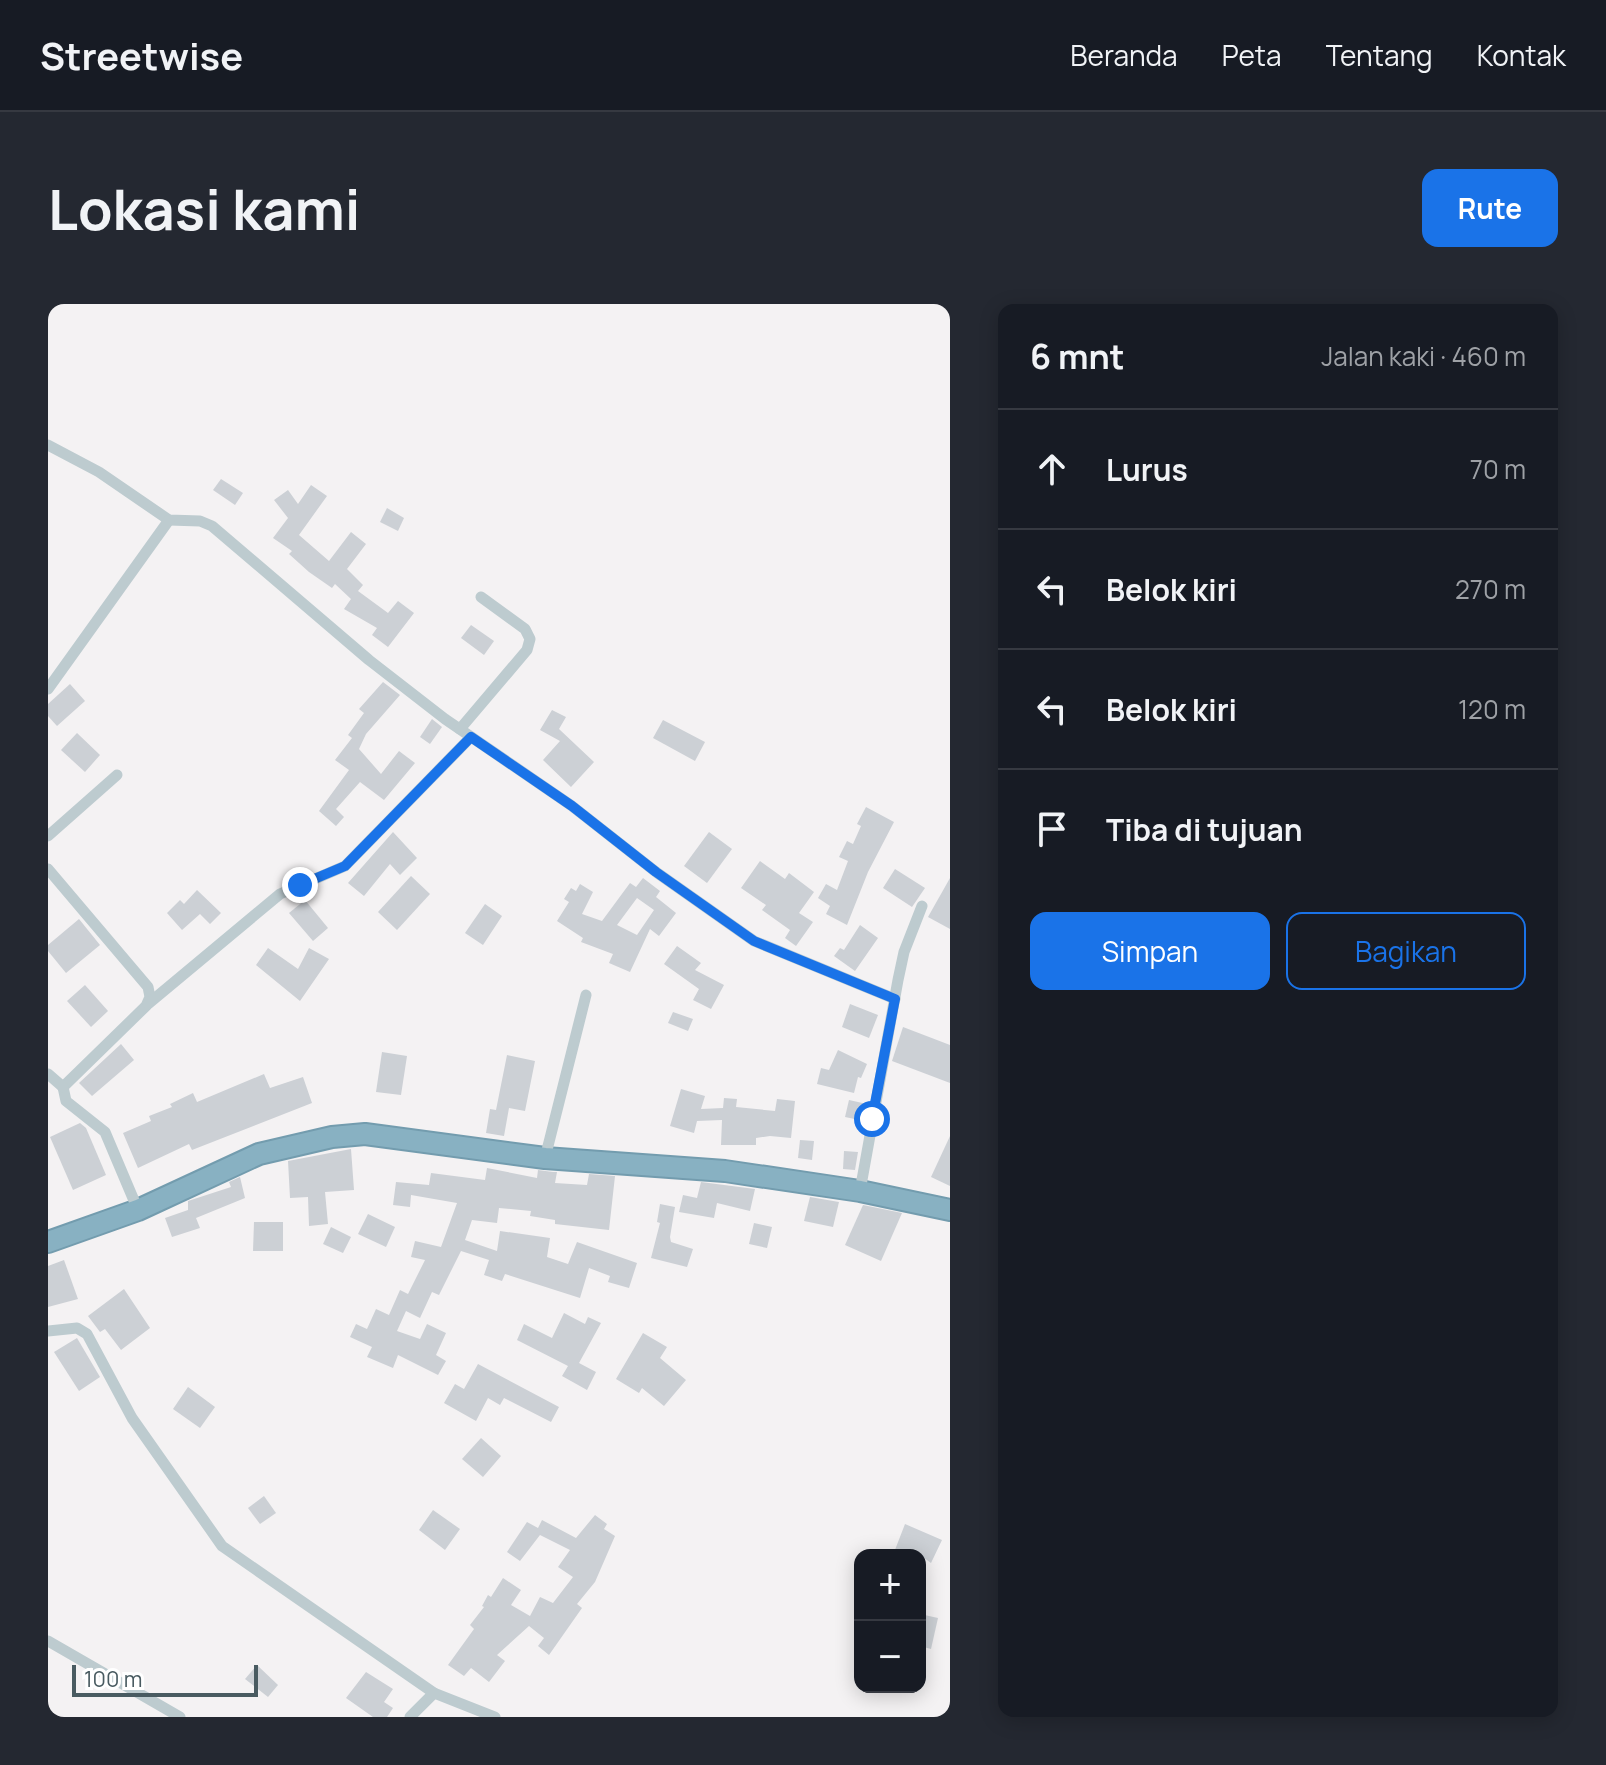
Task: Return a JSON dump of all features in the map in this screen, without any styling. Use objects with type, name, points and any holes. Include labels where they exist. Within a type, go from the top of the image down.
[{"type":"highway","points":[[48,1242],[138,1210],[259,1154],[332,1137],[390,1135],[545,1158],[725,1171],[860,1191],[950,1210]]},
{"type":"street","points":[[48,445],[99,472],[169,520],[200,521],[212,526],[369,660],[754,941],[895,999]]},
{"type":"street","points":[[48,689],[169,520]]},
{"type":"street","points":[[460,729],[527,650],[530,639],[525,629],[481,597]]},
{"type":"street","points":[[63,1087],[146,1006],[280,894],[345,866],[471,737]]},
{"type":"street","points":[[48,836],[117,775]]},
{"type":"street","points":[[48,869],[148,987],[150,997],[146,1006]]},
{"type":"street","points":[[860,1191],[904,952],[922,906]]},
{"type":"street","points":[[545,1158],[586,995]]},
{"type":"street","points":[[48,1074],[63,1087],[66,1101],[110,1139],[138,1210]]},
{"type":"street","points":[[48,1331],[77,1328],[87,1334],[132,1418],[222,1546],[434,1693],[495,1717]]},
{"type":"street","points":[[48,1641],[180,1717]]},
{"type":"street","points":[[410,1717],[434,1693]]},
{"type":"building","points":[[221,479],[243,493],[235,505],[213,490]]},
{"type":"building","points":[[311,485],[327,496],[299,535],[329,561],[351,532],[366,544],[347,569],[363,585],[358,591],[388,613],[398,601],[414,613],[388,647],[372,635],[377,628],[344,609],[351,599],[335,584],[332,588],[309,572],[289,554],[292,551],[273,538],[288,518],[274,500],[288,490],[298,504]]},
{"type":"building","points":[[387,508],[404,518],[398,531],[380,522]]},
{"type":"building","points":[[471,625],[494,641],[484,655],[461,638]]},
{"type":"building","points":[[383,682],[400,695],[366,734],[359,749],[381,774],[399,751],[415,763],[384,800],[360,782],[336,809],[344,817],[336,826],[319,811],[349,770],[335,760],[352,738],[348,735],[364,713],[359,709]]},
{"type":"building","points":[[70,684],[85,701],[57,726],[48,716],[48,704]]},
{"type":"building","points":[[552,710],[566,717],[559,729],[594,762],[571,787],[543,760],[560,741],[540,730]]},
{"type":"building","points":[[432,719],[442,727],[430,744],[420,737]]},
{"type":"building","points":[[663,720],[705,742],[695,761],[653,738]]},
{"type":"building","points":[[77,733],[100,755],[85,772],[61,750]]},
{"type":"building","points":[[866,807],[894,822],[868,872],[847,925],[826,914],[830,906],[818,898],[826,884],[837,890],[848,861],[839,857],[847,841],[853,844],[861,826],[857,824]]},
{"type":"building","points":[[393,832],[417,858],[400,875],[390,864],[364,896],[348,883]]},
{"type":"building","points":[[709,832],[732,849],[707,883],[684,866]]},
{"type":"building","points":[[760,861],[785,879],[789,873],[814,892],[799,913],[813,922],[796,946],[785,938],[790,930],[762,910],[766,905],[741,888]]},
{"type":"building","points":[[895,869],[925,888],[912,907],[883,888]]},
{"type":"building","points":[[411,876],[430,894],[397,930],[378,912]]},
{"type":"building","points":[[643,878],[660,891],[656,897],[676,913],[659,936],[650,929],[630,972],[609,963],[613,954],[581,942],[583,938],[557,921],[569,902],[564,899],[571,888],[576,891],[580,884],[593,892],[582,914],[602,921],[630,883],[636,887]],"holes":[[[637,898],[654,910],[637,935],[617,925]]]},
{"type":"building","points":[[950,878],[950,929],[928,917]]},
{"type":"building","points":[[197,890],[221,913],[210,924],[200,914],[182,930],[167,913],[180,900],[184,904]]},
{"type":"building","points":[[305,900],[328,928],[313,941],[289,913]]},
{"type":"building","points":[[485,904],[502,916],[483,945],[465,933]]},
{"type":"building","points":[[79,919],[100,945],[66,973],[48,951],[48,945]]},
{"type":"building","points":[[860,925],[878,938],[855,971],[834,956],[840,948],[844,950]]},
{"type":"building","points":[[677,946],[701,963],[695,970],[724,985],[711,1009],[693,1000],[699,989],[664,964]]},
{"type":"building","points":[[268,948],[298,969],[309,948],[329,959],[300,1001],[256,965]]},
{"type":"building","points":[[85,985],[108,1011],[91,1027],[67,1001]]},
{"type":"building","points":[[850,1004],[878,1015],[869,1038],[842,1027]]},
{"type":"building","points":[[673,1012],[693,1019],[688,1031],[668,1023]]},
{"type":"building","points":[[903,1027],[950,1045],[950,1083],[892,1061]]},
{"type":"building","points":[[121,1044],[134,1060],[92,1096],[79,1083]]},
{"type":"building","points":[[838,1050],[867,1064],[861,1078],[858,1077],[854,1093],[817,1084],[821,1068],[829,1070]]},
{"type":"building","points":[[382,1052],[407,1056],[401,1095],[376,1092]]},
{"type":"building","points":[[507,1055],[535,1061],[525,1111],[509,1108],[504,1136],[486,1133],[490,1109],[496,1110]]},
{"type":"building","points":[[264,1074],[270,1088],[303,1077],[312,1103],[192,1150],[189,1144],[138,1168],[123,1133],[151,1121],[149,1116],[172,1107],[170,1104],[193,1093],[197,1102]]},
{"type":"building","points":[[681,1089],[705,1096],[701,1109],[723,1108],[724,1098],[737,1099],[736,1107],[775,1111],[777,1099],[795,1101],[791,1138],[770,1136],[756,1138],[756,1145],[721,1145],[722,1120],[697,1121],[694,1133],[670,1126]]},
{"type":"building","points":[[849,1100],[867,1104],[864,1121],[845,1117]]},
{"type":"building","points":[[80,1123],[86,1128],[106,1175],[73,1190],[50,1137]]},
{"type":"building","points":[[950,1136],[950,1186],[931,1177]]},
{"type":"building","points":[[800,1140],[814,1141],[812,1160],[798,1158]]},
{"type":"building","points":[[351,1149],[354,1190],[325,1192],[328,1224],[309,1226],[308,1197],[290,1198],[288,1161]]},
{"type":"building","points":[[844,1151],[858,1152],[855,1170],[843,1169]]},
{"type":"building","points":[[487,1168],[537,1178],[538,1170],[557,1172],[555,1183],[587,1185],[589,1174],[615,1176],[609,1230],[555,1224],[555,1220],[530,1216],[531,1211],[499,1208],[497,1223],[472,1220],[465,1240],[497,1251],[500,1231],[550,1238],[547,1257],[568,1264],[577,1242],[637,1263],[629,1288],[608,1282],[610,1276],[589,1268],[580,1298],[505,1274],[502,1281],[484,1275],[489,1260],[461,1251],[439,1295],[432,1292],[420,1318],[406,1311],[397,1331],[420,1339],[427,1324],[446,1333],[436,1355],[446,1361],[438,1375],[398,1355],[393,1368],[367,1357],[372,1347],[350,1337],[356,1324],[367,1329],[376,1309],[389,1315],[400,1290],[408,1294],[425,1260],[411,1257],[415,1241],[441,1247],[457,1203],[411,1195],[410,1207],[393,1205],[396,1182],[429,1185],[431,1173],[485,1180]]},
{"type":"building","points":[[240,1177],[245,1198],[196,1218],[200,1228],[172,1237],[165,1218],[188,1210],[188,1201],[231,1187],[229,1182]]},
{"type":"building","points":[[701,1182],[755,1189],[750,1211],[717,1203],[714,1218],[679,1212],[683,1195],[697,1198]]},
{"type":"building","points":[[810,1197],[839,1202],[833,1227],[804,1221]]},
{"type":"building","points":[[660,1204],[675,1207],[671,1242],[693,1249],[687,1267],[651,1258],[660,1223],[657,1222]]},
{"type":"building","points":[[863,1205],[902,1213],[881,1261],[845,1245]]},
{"type":"building","points":[[368,1214],[395,1227],[386,1247],[358,1234]]},
{"type":"building","points":[[254,1222],[283,1222],[283,1251],[253,1251]]},
{"type":"building","points":[[754,1223],[772,1227],[767,1248],[749,1244]]},
{"type":"building","points":[[331,1227],[351,1237],[343,1253],[323,1244]]},
{"type":"building","points":[[64,1260],[78,1299],[48,1307],[48,1266]]},
{"type":"building","points":[[124,1289],[150,1328],[121,1350],[105,1329],[100,1332],[88,1316]]},
{"type":"building","points":[[564,1313],[585,1324],[588,1317],[601,1323],[579,1363],[596,1372],[587,1390],[562,1376],[568,1366],[517,1340],[524,1324],[552,1338]]},
{"type":"building","points":[[643,1333],[667,1347],[660,1358],[686,1380],[664,1406],[642,1388],[639,1393],[616,1379]]},
{"type":"building","points":[[77,1338],[100,1377],[79,1391],[54,1352]]},
{"type":"building","points":[[478,1364],[559,1407],[551,1422],[504,1398],[500,1405],[488,1398],[476,1421],[444,1403],[455,1384],[464,1389]]},
{"type":"building","points":[[188,1387],[215,1407],[200,1428],[173,1409]]},
{"type":"building","points":[[481,1438],[501,1456],[483,1477],[462,1459]]},
{"type":"building","points":[[264,1496],[276,1513],[260,1524],[248,1508]]},
{"type":"building","points":[[433,1510],[460,1529],[445,1550],[419,1530]]},
{"type":"building","points":[[595,1515],[607,1524],[604,1529],[615,1536],[595,1582],[577,1604],[582,1608],[549,1655],[538,1646],[544,1638],[529,1626],[497,1655],[505,1661],[489,1682],[471,1668],[464,1676],[448,1665],[474,1629],[470,1625],[484,1607],[488,1595],[491,1597],[503,1578],[521,1590],[511,1605],[530,1616],[540,1597],[553,1603],[573,1577],[558,1567],[570,1550],[540,1535],[520,1561],[507,1552],[527,1522],[538,1528],[542,1520],[576,1538]]},
{"type":"building","points":[[905,1524],[942,1540],[931,1563],[926,1559],[926,1549],[895,1549]]},
{"type":"building","points":[[926,1615],[938,1618],[931,1649],[926,1648]]},
{"type":"building","points":[[257,1665],[278,1685],[268,1697],[245,1679]]},
{"type":"building","points":[[366,1672],[393,1689],[384,1702],[393,1708],[387,1717],[373,1717],[346,1698]]},
{"type":"route","points":[[300,885],[345,866],[471,737],[572,806],[656,872],[754,941],[895,999],[872,1119]]}]
